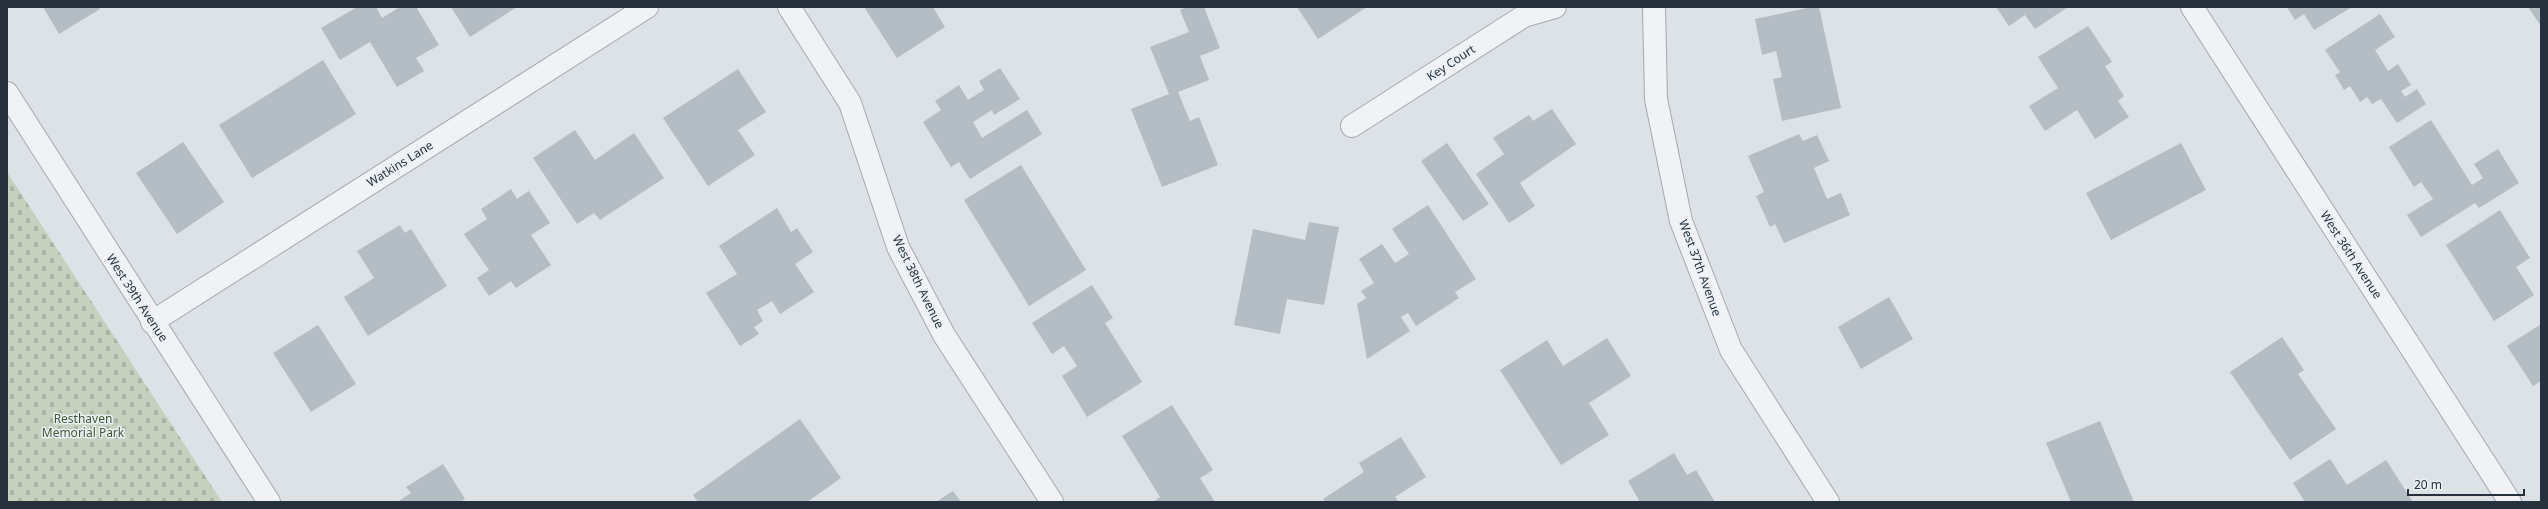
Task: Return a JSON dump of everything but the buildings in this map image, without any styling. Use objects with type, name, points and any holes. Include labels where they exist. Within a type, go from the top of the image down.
[{"type":"street","name":"Watkins Lane","points":[[152,322],[647,7]]},
{"type":"street","name":"West 38th Avenue","points":[[789,7],[850,103],[898,247],[944,335],[1052,502]]},
{"type":"street","name":"Key Court","points":[[1352,126],[1524,16],[1554,7]]},
{"type":"street","name":"West 37th Avenue","points":[[1654,7],[1656,99],[1681,221],[1731,350],[1828,502]]},
{"type":"street","name":"West 36th Avenue","points":[[2192,7],[2510,502]]},
{"type":"street","name":"West 39th Avenue","points":[[7,93],[152,322],[269,502]]},
{"type":"green space","name":"Resthaven Memorial Park","points":[[7,172],[222,502],[7,502]]}]
